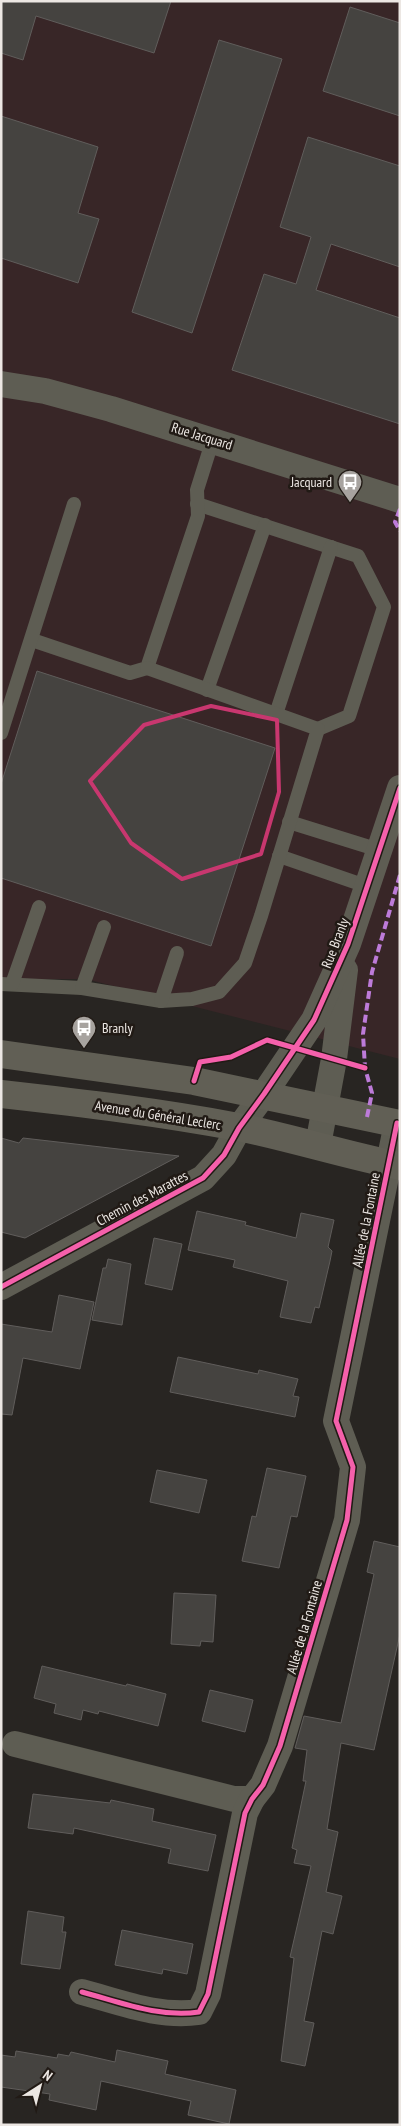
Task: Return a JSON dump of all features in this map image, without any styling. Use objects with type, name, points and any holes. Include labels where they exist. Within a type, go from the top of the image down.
[{"type":"main road","points":[[1,1054],[194,1081],[264,1094],[399,1124]]},
{"type":"main road","name":"Avenue du Général Leclerc","points":[[1,1094],[155,1112],[318,1145],[349,1155],[394,1165]]},
{"type":"street","name":"Rue Jacquard","points":[[1,384],[45,391],[213,440],[400,500]]},
{"type":"street","name":"Rue Branly","points":[[264,1094],[314,1020],[348,944],[366,886],[399,793]]},
{"type":"street","name":"Rue Branly","points":[[318,1145],[334,1059],[348,944]]},
{"type":"street","name":"Chemin des Marattes","points":[[1,1287],[202,1178],[224,1155],[239,1128],[264,1094]]},
{"type":"street","name":"Allée de la Fontaine","points":[[82,1992],[154,2012],[183,2014],[199,2012],[208,1994],[245,1813],[252,1799],[263,1785],[280,1746],[346,1520],[354,1467],[336,1421],[394,1165],[399,1124]]},
{"type":"street","points":[[15,1744],[234,1799],[252,1799]]},
{"type":"lane","points":[[147,668],[198,516],[197,490],[213,440]]},
{"type":"lane","points":[[1,733],[74,504]]},
{"type":"lane","points":[[32,640],[130,673],[147,668],[318,729],[349,716],[384,607],[358,556],[198,504]]},
{"type":"lane","points":[[207,690],[264,525]]},
{"type":"lane","points":[[276,714],[331,546]]},
{"type":"lane","points":[[39,907],[7,984],[82,988],[161,1002],[192,999],[219,992],[244,963],[318,729]]},
{"type":"lane","points":[[289,822],[379,850]]},
{"type":"lane","points":[[279,856],[366,886]]},
{"type":"lane","points":[[82,988],[104,927]]},
{"type":"lane","points":[[161,1002],[177,953]]},
{"type":"highlighted area","points":[[211,706],[277,720],[279,792],[261,854],[182,879],[131,843],[90,781],[144,725]]},
{"type":"shaded area","points":[[1,1],[400,1],[400,1059],[86,979],[1,979]]},
{"type":"building","points":[[1,1],[171,1],[154,53],[36,16],[23,60],[1,53]]},
{"type":"building","points":[[350,7],[400,23],[400,116],[323,91]]},
{"type":"building","points":[[219,40],[282,59],[192,333],[132,312]]},
{"type":"building","points":[[1,116],[98,147],[78,213],[99,219],[78,283],[1,258]]},
{"type":"building","points":[[308,137],[400,166],[400,267],[331,244],[316,290],[400,318],[400,424],[232,370],[264,274],[296,284],[311,237],[280,227]]},
{"type":"building","points":[[37,671],[275,748],[211,946],[1,878],[1,784]]},
{"type":"building","points":[[1,1138],[19,1143],[23,1138],[179,1156],[25,1238],[1,1232]]},
{"type":"building","points":[[197,1211],[246,1222],[245,1225],[296,1238],[301,1213],[334,1220],[328,1247],[332,1251],[330,1261],[319,1308],[315,1307],[311,1323],[280,1317],[288,1281],[233,1267],[235,1260],[188,1250]]},
{"type":"building","points":[[154,1238],[182,1244],[172,1290],[145,1284]]},
{"type":"building","points":[[108,1259],[131,1264],[122,1325],[92,1320],[103,1268],[106,1268]]},
{"type":"building","points":[[59,1295],[94,1302],[80,1369],[23,1358],[12,1415],[1,1414],[1,1324],[52,1332]]},
{"type":"building","points":[[178,1357],[258,1374],[259,1370],[298,1379],[293,1396],[299,1397],[295,1417],[170,1392]]},
{"type":"building","points":[[267,1468],[306,1476],[297,1517],[291,1516],[279,1568],[242,1561],[252,1516],[256,1517]]},
{"type":"building","points":[[157,1470],[207,1480],[199,1513],[150,1502]]},
{"type":"building","points":[[374,1541],[400,1547],[400,1634],[374,1750],[341,1743],[327,1829],[338,1832],[326,1892],[342,1896],[333,1934],[322,1931],[304,2021],[314,2023],[305,2066],[281,2061],[294,1958],[290,1957],[311,1866],[294,1863],[297,1850],[292,1848],[306,1781],[303,1781],[307,1750],[295,1748],[304,1716],[341,1723],[374,1574],[367,1572]]},
{"type":"building","points":[[174,1593],[216,1595],[213,1642],[201,1641],[200,1646],[171,1644]]},
{"type":"building","points":[[42,1666],[166,1694],[158,1726],[99,1711],[98,1714],[83,1710],[81,1720],[54,1713],[56,1704],[34,1698]]},
{"type":"building","points":[[210,1690],[253,1700],[245,1732],[202,1721]]},
{"type":"building","points":[[33,1794],[110,1803],[111,1800],[154,1809],[152,1821],[216,1835],[208,1871],[168,1863],[171,1849],[74,1828],[73,1834],[28,1828]]},
{"type":"building","points":[[28,1911],[64,1917],[62,1932],[66,1932],[60,1969],[21,1964]]},
{"type":"building","points":[[122,1930],[193,1944],[187,1974],[163,1969],[162,1974],[115,1965]]},
{"type":"building","points":[[117,2050],[168,2061],[165,2074],[236,2090],[229,2124],[188,2115],[191,2101],[101,2081],[96,2110],[49,2100],[50,2094],[1,2087],[1,2055],[15,2057],[16,2051],[57,2058],[58,2054],[69,2056],[71,2052],[115,2062]]},
{"type":"marked path","points":[[400,509],[395,522],[400,531]]},
{"type":"marked path","points":[[367,1117],[372,1093],[365,1068],[363,1034],[372,972],[400,875]]},
{"type":"cycle path","points":[[1,1287],[203,1178],[224,1155],[239,1128],[314,1020],[348,944],[400,788]]},
{"type":"cycle path","points":[[194,1081],[200,1062],[231,1057],[267,1040],[365,1068]]},
{"type":"cycle path","points":[[82,1992],[140,2008],[169,2013],[199,2012],[208,1994],[245,1813],[252,1799],[263,1785],[280,1746],[347,1520],[353,1467],[336,1421],[397,1123]]},
{"type":"place","name":"Jacquard","points":[[350,503]]},
{"type":"place","name":"Branly","points":[[84,1049]]}]
